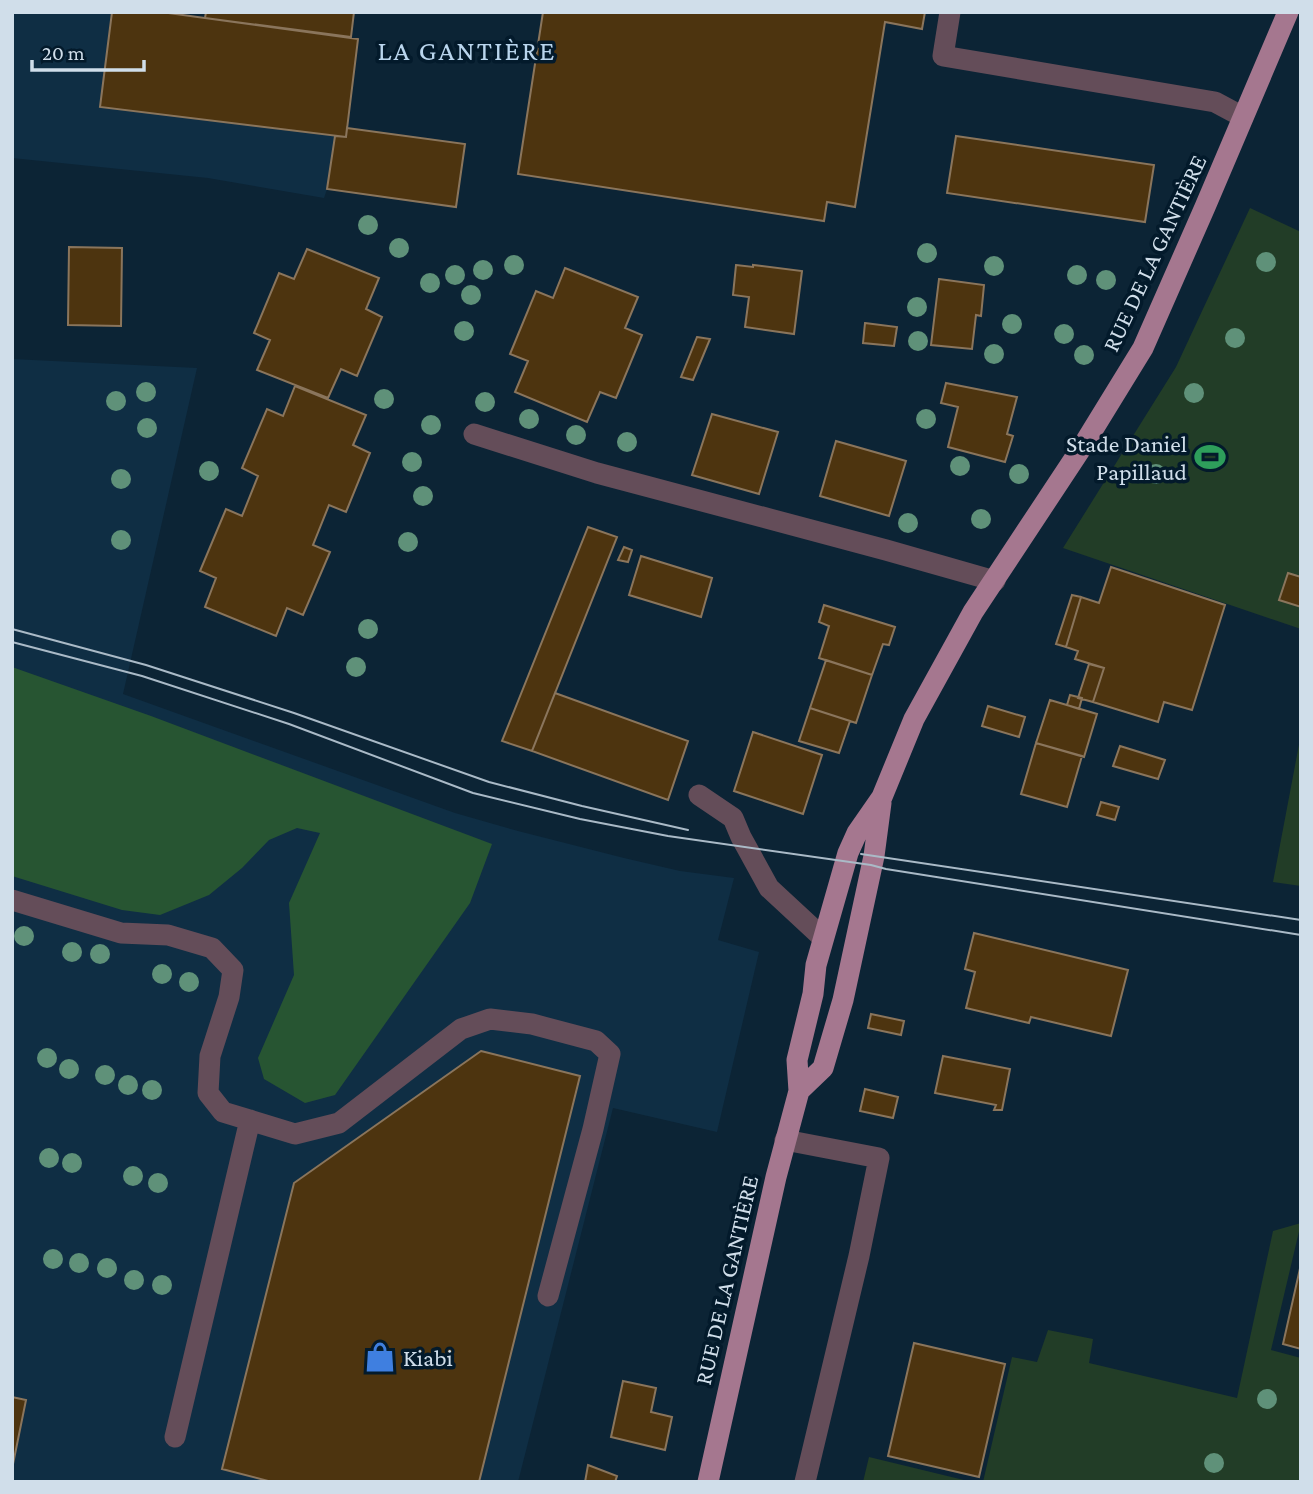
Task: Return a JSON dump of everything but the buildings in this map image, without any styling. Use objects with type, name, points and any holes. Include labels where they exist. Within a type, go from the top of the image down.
[{"type":"main road","name":"RUE DE LA GANTIÈRE","points":[[708,1482],[785,1140],[799,1091],[797,1060],[813,994],[816,965],[848,853],[857,833],[882,797],[914,719],[973,612],[1084,444],[1143,348],[1288,12]]},
{"type":"main road","name":"RUE DE LA GANTIÈRE","points":[[799,1091],[823,1068],[843,1000],[874,856],[882,797]]},
{"type":"lane","points":[[950,12],[943,56],[1215,102],[1243,117]]},
{"type":"lane","points":[[474,434],[597,473],[995,581]]},
{"type":"lane","points":[[699,795],[733,818],[769,888],[823,938]]},
{"type":"lane","points":[[12,900],[121,933],[168,935],[212,948],[233,970],[229,997],[210,1056],[208,1093],[223,1112],[295,1134],[339,1123],[461,1029],[490,1019],[532,1024],[596,1041],[610,1054],[593,1129],[548,1296]]},
{"type":"lane","points":[[175,1437],[250,1120]]},
{"type":"lane","points":[[785,1140],[879,1158],[859,1256],[805,1482]]},
{"type":"shaded area","points":[[12,12],[111,12],[100,107],[335,136],[324,198],[208,178],[12,158]]},
{"type":"shaded area","points":[[12,359],[197,368],[123,694],[455,813],[624,858],[680,871],[734,878],[718,940],[759,952],[717,1132],[613,1108],[518,1482],[12,1482]]},
{"type":"green space","name":"Stade Daniel Papillaud","points":[[1250,208],[1301,232],[1301,629],[1063,548],[1176,367]]},
{"type":"green space","points":[[12,667],[151,716],[492,844],[470,903],[335,1095],[305,1103],[264,1079],[258,1058],[294,975],[289,903],[320,833],[297,828],[269,840],[242,868],[209,895],[160,915],[122,910],[12,876]]},
{"type":"green space","points":[[1301,734],[1301,886],[1273,882]]},
{"type":"green space","points":[[1301,1223],[1271,1350],[1301,1358],[1301,1482],[983,1482],[1012,1357],[1037,1362],[1048,1330],[1093,1339],[1089,1363],[1237,1398],[1273,1231]]},
{"type":"green space","points":[[869,1457],[972,1482],[863,1482]]},
{"type":"tram line","points":[[12,629],[146,665],[294,713],[489,782],[688,830]]},
{"type":"tram line","points":[[12,642],[142,676],[289,724],[473,793],[580,819],[668,836],[871,865],[1301,935]]},
{"type":"tram line","points":[[861,854],[1301,920]]},
{"type":"place","name":"Stade Daniel Papillaud","points":[[1210,457]]},
{"type":"place","name":"Kiabi","points":[[380,1357]]},
{"type":"district","name":"LA GANTIÈRE","points":[[467,50]]}]
